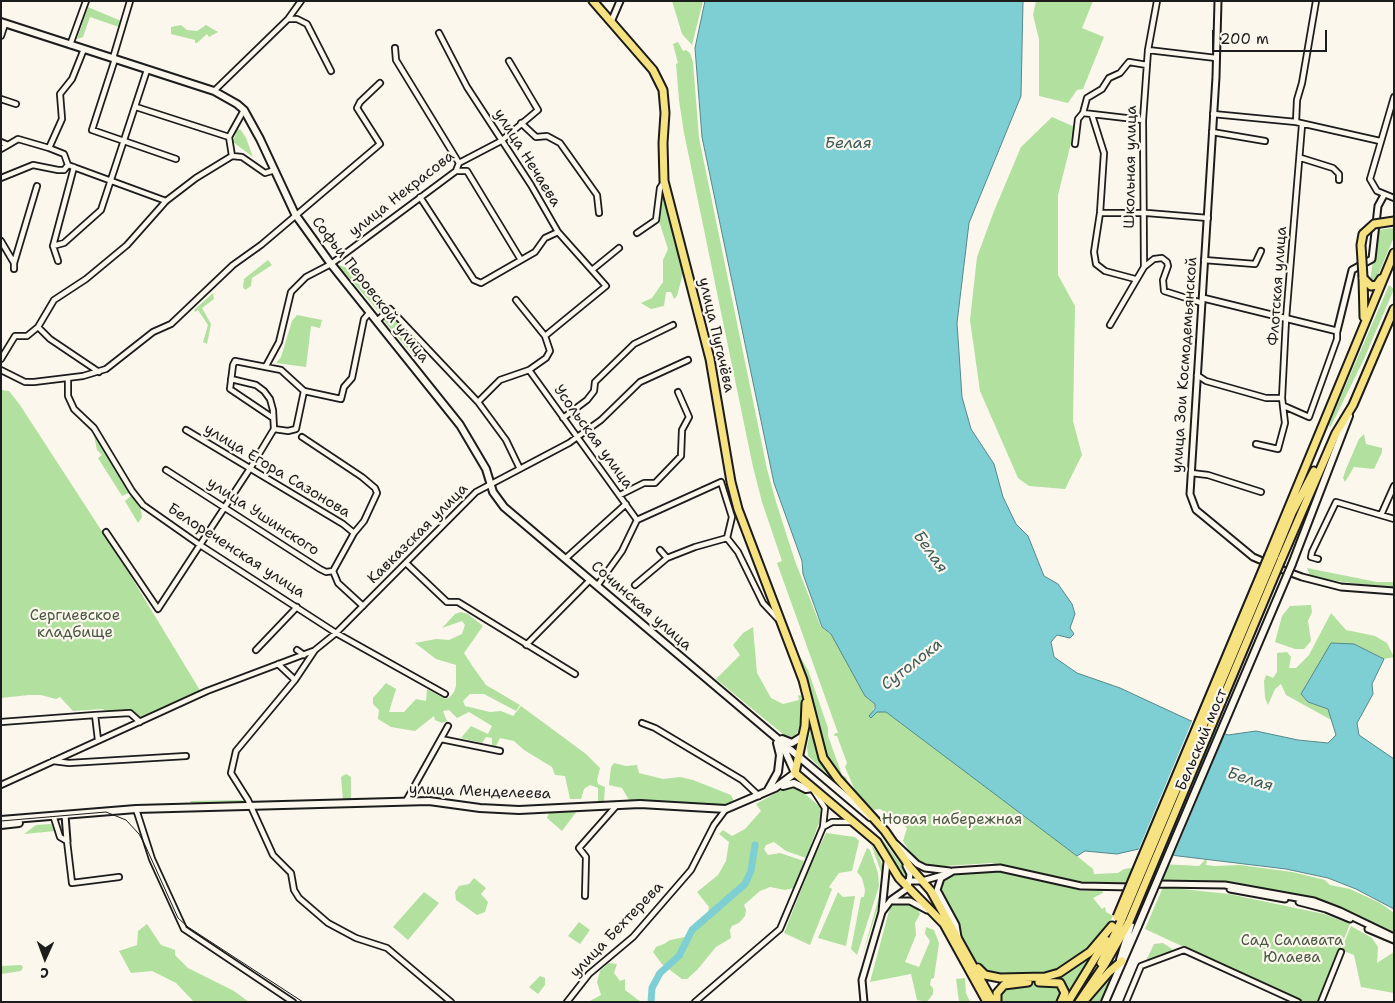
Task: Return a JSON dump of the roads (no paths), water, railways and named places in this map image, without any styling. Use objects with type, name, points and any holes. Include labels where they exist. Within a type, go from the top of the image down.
[{"type":"main road","name":"улица Пугачёва","points":[[593,1],[653,70],[663,90],[665,113],[663,143],[664,181],[710,359],[731,482],[738,509],[806,690]]},
{"type":"main road","name":"Софьи Перовской улица","points":[[3,23],[214,91],[229,98],[244,110],[295,214],[331,264],[460,426],[486,469],[490,484]]},
{"type":"main road","points":[[1359,334],[1364,314],[1360,245],[1363,234],[1374,224],[1394,221]]},
{"type":"main road","points":[[1271,556],[1359,334],[1394,253]]},
{"type":"main road","points":[[1363,277],[1369,285],[1377,284],[1389,264]]},
{"type":"main road","points":[[1271,556],[1303,490],[1353,405],[1394,309]]},
{"type":"main road","name":"Бельский мост","points":[[1127,921],[1292,564],[1353,405]]},
{"type":"main road","name":"Бельский мост","points":[[1127,921],[1136,906],[1336,432]]},
{"type":"main road","name":"Сочинская улица","points":[[490,484],[493,492],[504,507],[873,819],[893,841],[958,938],[993,1002]]},
{"type":"main road","name":"Бельский мост","points":[[1127,921],[1271,556]]},
{"type":"main road","points":[[795,773],[806,718],[806,690]]},
{"type":"main road","points":[[806,690],[823,758],[831,771],[863,804],[873,819]]},
{"type":"main road","points":[[756,720],[788,743],[798,741],[803,736]]},
{"type":"main road","points":[[756,720],[779,745],[778,772],[767,792]]},
{"type":"main road","name":"Сочинская улица","points":[[781,742],[795,773],[877,842],[887,862],[939,918],[987,1002]]},
{"type":"main road","name":"улица Менделеева","points":[[1,820],[136,809],[428,801],[480,808],[519,810],[640,804],[726,809],[767,792],[795,773]]},
{"type":"main road","points":[[767,792],[794,783],[806,789],[812,788]]},
{"type":"main road","name":"улица Менделеева","points":[[1,825],[65,815]]},
{"type":"main road","points":[[964,949],[985,975],[1000,978],[1045,977],[1066,970],[1090,952],[1112,926],[1127,921]]},
{"type":"main road","points":[[1105,1002],[1120,962],[1127,921]]},
{"type":"main road","points":[[1081,1001],[1105,964],[1127,921]]},
{"type":"main road","points":[[1068,1002],[1097,956],[1112,926]]},
{"type":"main road","points":[[1081,1001],[1120,962]]},
{"type":"main road","points":[[997,1002],[997,993],[1004,985],[1052,981],[1060,983],[1064,989],[1061,1002]]},
{"type":"street","points":[[70,45],[86,1]]},
{"type":"street","points":[[130,1],[92,130],[176,159]]},
{"type":"street","points":[[214,91],[288,18],[301,1]]},
{"type":"street","points":[[611,22],[620,1]]},
{"type":"street","name":"Школьная улица","points":[[1144,267],[1142,212],[1143,120],[1148,50],[1157,1]]},
{"type":"street","name":"улица Зои Космодемьянской","points":[[1218,1],[1208,218],[1190,494],[1196,510],[1253,558],[1302,577],[1341,587],[1394,591]]},
{"type":"street","points":[[1296,122],[1297,100],[1302,83],[1316,1]]},
{"type":"street","points":[[288,18],[297,19],[307,24],[331,71]]},
{"type":"street","points":[[1,36],[3,23]]},
{"type":"street","name":"улица Нечаева","points":[[439,34],[467,87],[531,185],[558,232],[606,286],[545,336]]},
{"type":"street","points":[[395,48],[396,60],[459,163]]},
{"type":"street","points":[[50,148],[62,119],[60,94],[72,79],[84,49]]},
{"type":"street","points":[[1148,50],[1216,58]]},
{"type":"street","name":"улица Некрасова","points":[[266,366],[279,342],[291,292],[306,277],[331,264],[456,171],[459,163],[501,141],[538,110],[508,61]]},
{"type":"street","points":[[1075,144],[1078,119],[1083,114],[1087,98],[1102,89],[1109,78],[1120,73],[1129,62],[1147,65]]},
{"type":"street","points":[[53,246],[64,243],[101,210],[125,142],[147,70]]},
{"type":"street","points":[[1,370],[25,382],[68,378],[99,372],[106,369],[153,332],[171,324],[233,265],[262,245],[295,214],[380,144],[357,108],[360,102],[380,83]]},
{"type":"street","points":[[1394,97],[1370,179],[1375,188],[1384,195],[1394,198]]},
{"type":"street","points":[[1,99],[16,104]]},
{"type":"street","points":[[136,107],[230,137]]},
{"type":"street","points":[[232,156],[230,137],[244,110]]},
{"type":"street","points":[[1083,114],[1105,114],[1143,120]]},
{"type":"street","points":[[1213,114],[1296,122],[1302,125],[1380,141]]},
{"type":"street","points":[[1092,115],[1104,146],[1100,213],[1094,252],[1096,264],[1105,271],[1135,279]]},
{"type":"street","points":[[521,123],[536,137],[547,136],[560,143],[597,196],[600,214]]},
{"type":"street","name":"Флотская улица","points":[[1256,444],[1278,449],[1285,423],[1282,398],[1286,319],[1301,158],[1302,125]]},
{"type":"street","points":[[1212,132],[1265,142]]},
{"type":"street","points":[[1,149],[18,139],[64,154],[68,165]]},
{"type":"street","points":[[1,142],[8,146]]},
{"type":"street","points":[[1,359],[15,336],[28,336],[38,327],[54,300],[86,278],[127,245],[166,201],[196,178],[232,156],[242,157],[264,172],[275,170]]},
{"type":"street","points":[[1301,158],[1333,168],[1338,174],[1339,180]]},
{"type":"street","points":[[1,178],[33,165],[64,170],[68,165]]},
{"type":"street","points":[[68,165],[166,201]]},
{"type":"street","points":[[58,260],[53,246],[74,167]]},
{"type":"street","points":[[456,171],[466,171],[521,260]]},
{"type":"street","points":[[637,233],[656,220],[660,188],[664,181]]},
{"type":"street","points":[[1,241],[14,266],[37,186]]},
{"type":"street","points":[[1284,406],[1309,417],[1337,339],[1337,331],[1352,270],[1372,259],[1378,206],[1384,195]]},
{"type":"street","points":[[420,198],[474,280],[481,283],[535,252],[545,238],[558,232]]},
{"type":"street","points":[[1100,213],[1142,212],[1208,218]]},
{"type":"street","points":[[592,270],[619,248]]},
{"type":"street","points":[[1204,260],[1255,264],[1261,251]]},
{"type":"street","points":[[1110,325],[1135,279],[1144,267],[1154,259],[1162,258],[1167,262],[1168,266],[1163,280],[1164,291],[1337,331]]},
{"type":"street","points":[[478,402],[500,380],[529,370],[546,358],[550,351],[545,336],[516,300]]},
{"type":"street","points":[[377,321],[390,309],[478,402],[506,440],[520,468]]},
{"type":"street","points":[[273,418],[230,389],[235,361],[282,370],[304,391],[342,400],[344,387],[352,378],[364,319],[370,312]]},
{"type":"street","points":[[563,418],[592,394],[595,382],[634,344],[673,326]]},
{"type":"street","points":[[38,327],[50,339],[99,372]]},
{"type":"street","name":"Кавказская улица","points":[[1,785],[197,696],[315,650],[336,633],[407,564],[476,492],[577,437],[601,420],[640,382],[688,360]]},
{"type":"street","name":"Усольская улица","points":[[529,370],[636,520]]},
{"type":"street","points":[[1197,375],[1206,381],[1266,398],[1282,398]]},
{"type":"street","name":"Белореченская улица","points":[[68,378],[68,396],[74,409],[94,428],[138,499],[200,545],[336,633],[445,694]]},
{"type":"street","points":[[106,532],[158,609],[170,594],[224,508],[252,468],[274,429],[270,399],[264,391],[256,385],[231,379]]},
{"type":"street","points":[[274,429],[288,431],[296,429],[304,391]]},
{"type":"street","points":[[620,495],[644,483],[654,483],[681,456],[682,430],[689,417],[678,392]]},
{"type":"street","name":"улица Егора Сазонова","points":[[186,430],[214,449],[252,468],[344,524],[354,533]]},
{"type":"street","points":[[302,437],[362,477],[375,488],[377,493],[364,521],[354,533],[333,571],[338,583],[363,606]]},
{"type":"street","name":"улица Ушинского","points":[[166,470],[320,569],[326,572],[333,571]]},
{"type":"street","points":[[1191,472],[1208,475],[1261,492]]},
{"type":"street","points":[[596,586],[622,551],[636,520],[721,482],[732,517],[727,538]]},
{"type":"street","points":[[1381,515],[1394,486]]},
{"type":"street","points":[[1318,559],[1311,557],[1312,552],[1336,502],[1394,519]]},
{"type":"street","points":[[565,559],[626,504]]},
{"type":"street","points":[[727,538],[738,552],[763,603],[780,621]]},
{"type":"street","points":[[635,585],[667,558],[695,547],[727,538]]},
{"type":"street","points":[[660,550],[667,558]]},
{"type":"street","points":[[407,564],[447,602],[458,602],[575,674]]},
{"type":"street","points":[[526,645],[590,580]]},
{"type":"street","points":[[256,650],[297,607]]},
{"type":"street","points":[[297,650],[304,655]]},
{"type":"street","name":"Кавказская улица","points":[[315,650],[295,680],[236,751],[232,773],[251,806],[273,855],[291,873],[294,890],[299,898],[328,923],[356,938],[387,948],[450,1002]]},
{"type":"street","points":[[278,664],[295,680]]},
{"type":"street","points":[[1,722],[130,713],[140,722]]},
{"type":"street","points":[[95,715],[98,740]]},
{"type":"street","points":[[642,723],[655,728],[742,780],[759,796]]},
{"type":"street","points":[[406,802],[448,726]]},
{"type":"street","points":[[441,739],[500,751]]},
{"type":"street","points":[[51,761],[69,763],[186,756]]},
{"type":"street","points":[[695,1002],[780,929],[823,827],[825,808],[812,788]]},
{"type":"street","points":[[585,896],[586,857],[579,848],[617,805]]},
{"type":"street","points":[[136,809],[152,859],[184,929],[293,1002]]},
{"type":"street","name":"улица Бехтерева","points":[[566,1002],[589,974],[633,937],[691,870],[714,825],[726,809]]},
{"type":"street","points":[[65,815],[72,883],[119,878]]},
{"type":"street","points":[[54,818],[60,837],[67,841]]},
{"type":"street","points":[[823,827],[832,822],[854,822]]},
{"type":"street","points":[[893,841],[917,864],[935,871],[951,872],[1000,868],[1092,887],[1128,887],[1159,884],[1244,888],[1314,901],[1394,936]]},
{"type":"street","points":[[901,853],[910,874],[909,885]]},
{"type":"street","points":[[882,912],[881,904],[886,885],[887,862]]},
{"type":"street","points":[[864,1002],[862,980],[882,912],[891,900],[909,885],[951,872]]},
{"type":"street","points":[[951,872],[941,878],[937,890],[956,925],[958,938]]},
{"type":"street","points":[[901,879],[908,878],[910,874]]},
{"type":"street","points":[[1205,885],[1313,905],[1339,914],[1394,940]]},
{"type":"street","points":[[882,912],[892,901],[904,900],[917,904],[939,918]]},
{"type":"street","points":[[1126,1002],[1141,966],[1184,950],[1298,1002]]},
{"type":"street","points":[[1321,1002],[1341,952]]},
{"type":"street","points":[[280,1002],[284,996]]},
{"type":"water","name":"Белая","points":[[705,1],[1023,1],[1021,96],[969,223],[957,323],[962,397],[971,429],[994,464],[1003,497],[1016,524],[1028,536],[1044,576],[1058,584],[1072,604],[1075,614],[1070,628],[1074,634],[1070,638],[1057,635],[1051,642],[1054,657],[1077,673],[1120,688],[1189,720],[1228,735],[1256,731],[1298,740],[1328,743],[1336,735],[1328,709],[1308,702],[1301,694],[1331,643],[1354,644],[1384,659],[1372,684],[1373,694],[1357,723],[1359,735],[1394,759],[1394,909],[1356,889],[1328,878],[1286,869],[1162,854],[1143,848],[1117,854],[1085,851],[1077,856],[886,712],[877,712],[871,718],[869,716],[875,709],[875,704],[865,696],[831,634],[822,627],[803,574],[802,561],[774,483],[702,137],[695,48]]},
{"type":"waterway","name":"Сутолока","points":[[651,1002],[652,988],[660,973],[679,956],[692,930],[745,884],[751,871],[755,845]]},
{"type":"tram line","points":[[1,821],[106,812],[126,820],[139,834],[145,845],[178,918],[188,927],[303,1002]]},
{"type":"park label","name":"Сергиевское кладбище","points":[[75,624]]},
{"type":"park label","name":"Новая набережная","points":[[952,820]]},
{"type":"park label","name":"Сад Салавата Юлаева","points":[[1292,950]]}]
